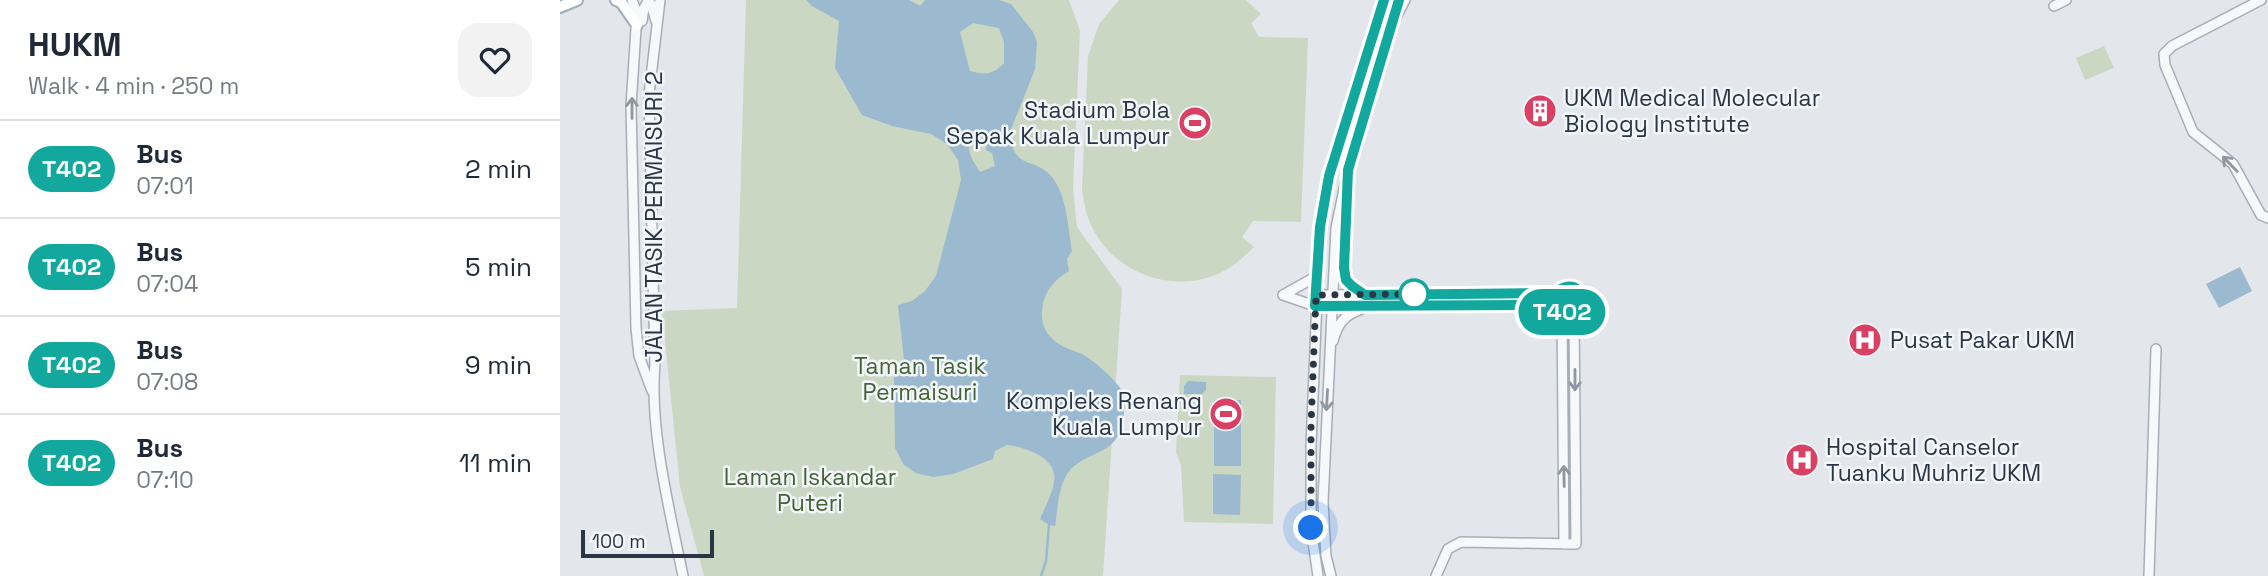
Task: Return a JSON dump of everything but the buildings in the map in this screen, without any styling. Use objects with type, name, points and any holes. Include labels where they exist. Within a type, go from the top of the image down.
[{"type":"main road","points":[[560,7],[565,0]]},
{"type":"main road","points":[[560,7],[577,0]]},
{"type":"main road","points":[[616,0],[621,2],[637,25]]},
{"type":"main road","points":[[1392,25],[1399,0]]},
{"type":"street","name":"JALAN TASIK PERMAISURI 2","points":[[632,0],[637,13],[631,106],[636,328],[639,356],[652,393],[666,491],[683,576]]},
{"type":"street","name":"JALAN TASIK PERMAISURI 2","points":[[652,393],[655,365],[649,94],[660,0]]},
{"type":"street","points":[[1318,576],[1311,514],[1311,426],[1320,227],[1329,176],[1384,0]]},
{"type":"street","points":[[1331,576],[1326,555],[1323,502],[1336,228],[1348,170],[1392,25],[1405,0]]},
{"type":"street","points":[[2054,6],[2066,0]]},
{"type":"street","points":[[2261,0],[2172,46],[2164,54],[2165,65],[2193,132],[2233,164],[2261,215],[2268,218]]},
{"type":"street","points":[[633,80],[639,72],[642,15],[647,3],[651,4],[658,27]]},
{"type":"street","points":[[1348,170],[1344,268],[1346,280],[1365,295]]},
{"type":"street","points":[[1317,276],[1283,295],[1315,306],[1559,308],[1574,312]]},
{"type":"street","points":[[1316,295],[1556,293],[1567,286],[1579,291],[1581,304],[1574,312],[1576,544],[1461,542],[1448,549],[1436,576]]},
{"type":"street","points":[[1556,293],[1559,308],[1564,544]]},
{"type":"street","points":[[1330,352],[1339,324],[1350,313],[1369,306]]},
{"type":"street","points":[[2149,576],[2156,349]]},
{"type":"green space","name":"Taman Tasik Permaisuri","points":[[746,0],[1069,0],[1080,31],[1073,188],[1077,227],[1122,289],[1103,576],[704,576],[680,487],[662,311],[737,308]]},
{"type":"green space","name":"Stadium Bola Sepak Kuala Lumpur","points":[[1119,0],[1246,0],[1261,14],[1251,23],[1259,37],[1308,38],[1301,222],[1253,221],[1242,237],[1254,247],[1229,268],[1202,279],[1183,282],[1165,280],[1130,268],[1102,243],[1087,213],[1082,190],[1088,56],[1099,24]]},
{"type":"green space","points":[[2104,46],[2114,68],[2085,80],[2076,58]]},
{"type":"green space","name":"Kompleks Renang Kuala Lumpur","points":[[1180,375],[1276,377],[1273,524],[1184,522],[1181,465],[1176,452]]},
{"type":"water","points":[[806,0],[909,0],[920,6],[925,0],[999,0],[1011,4],[1033,32],[1037,42],[1035,69],[1010,132],[1012,145],[1020,158],[1045,171],[1057,185],[1066,212],[1072,251],[1067,259],[1069,271],[1053,284],[1047,293],[1043,303],[1043,322],[1045,330],[1056,342],[1085,355],[1110,377],[1123,393],[1125,403],[1120,432],[1115,440],[1071,469],[1063,481],[1055,526],[1040,519],[1052,492],[1054,474],[1046,460],[1031,451],[1007,445],[995,451],[993,459],[953,474],[933,477],[916,473],[904,465],[895,448],[894,372],[905,369],[898,305],[912,301],[925,291],[936,276],[961,180],[958,160],[947,144],[931,134],[892,126],[862,115],[835,68],[839,21]],"holes":[[[973,23],[999,28],[1004,42],[1004,63],[992,72],[970,71],[960,32]],[[982,133],[987,138],[986,150],[992,153],[995,166],[980,172],[969,150],[969,144],[975,136]]]},
{"type":"water","points":[[2240,267],[2252,291],[2219,308],[2206,284]]},
{"type":"water","points":[[1188,381],[1206,382],[1206,390],[1202,394],[1184,394],[1184,386]]},
{"type":"water","points":[[1214,400],[1241,400],[1241,466],[1214,466]]},
{"type":"water","points":[[1213,474],[1241,475],[1240,515],[1213,514]]},
{"type":"waterway","points":[[1041,576],[1046,561],[1049,525]]},
{"type":"bus line","name":"T402","points":[[1384,0],[1329,176],[1320,227],[1315,306],[1555,305],[1562,312],[1574,312],[1580,307],[1582,300],[1579,291],[1572,286],[1563,287],[1556,293],[1365,295],[1346,280],[1344,268],[1348,170],[1399,0]]},
{"type":"place","name":"UKM Medical Molecular Biology Institute","points":[[1540,111]]},
{"type":"place","name":"Stadium Bola Sepak Kuala Lumpur","points":[[1195,123]]},
{"type":"place","name":"Pusat Pakar UKM","points":[[1865,340]]},
{"type":"place","name":"Kompleks Renang Kuala Lumpur","points":[[1226,414]]},
{"type":"place","name":"Hospital Canselor Tuanku Muhriz UKM","points":[[1802,460]]},
{"type":"route","points":[[1311,528],[1311,426],[1316,295],[1414,294]]},
{"type":"park label","name":"Laman Iskandar Puteri","points":[[810,490]]}]
